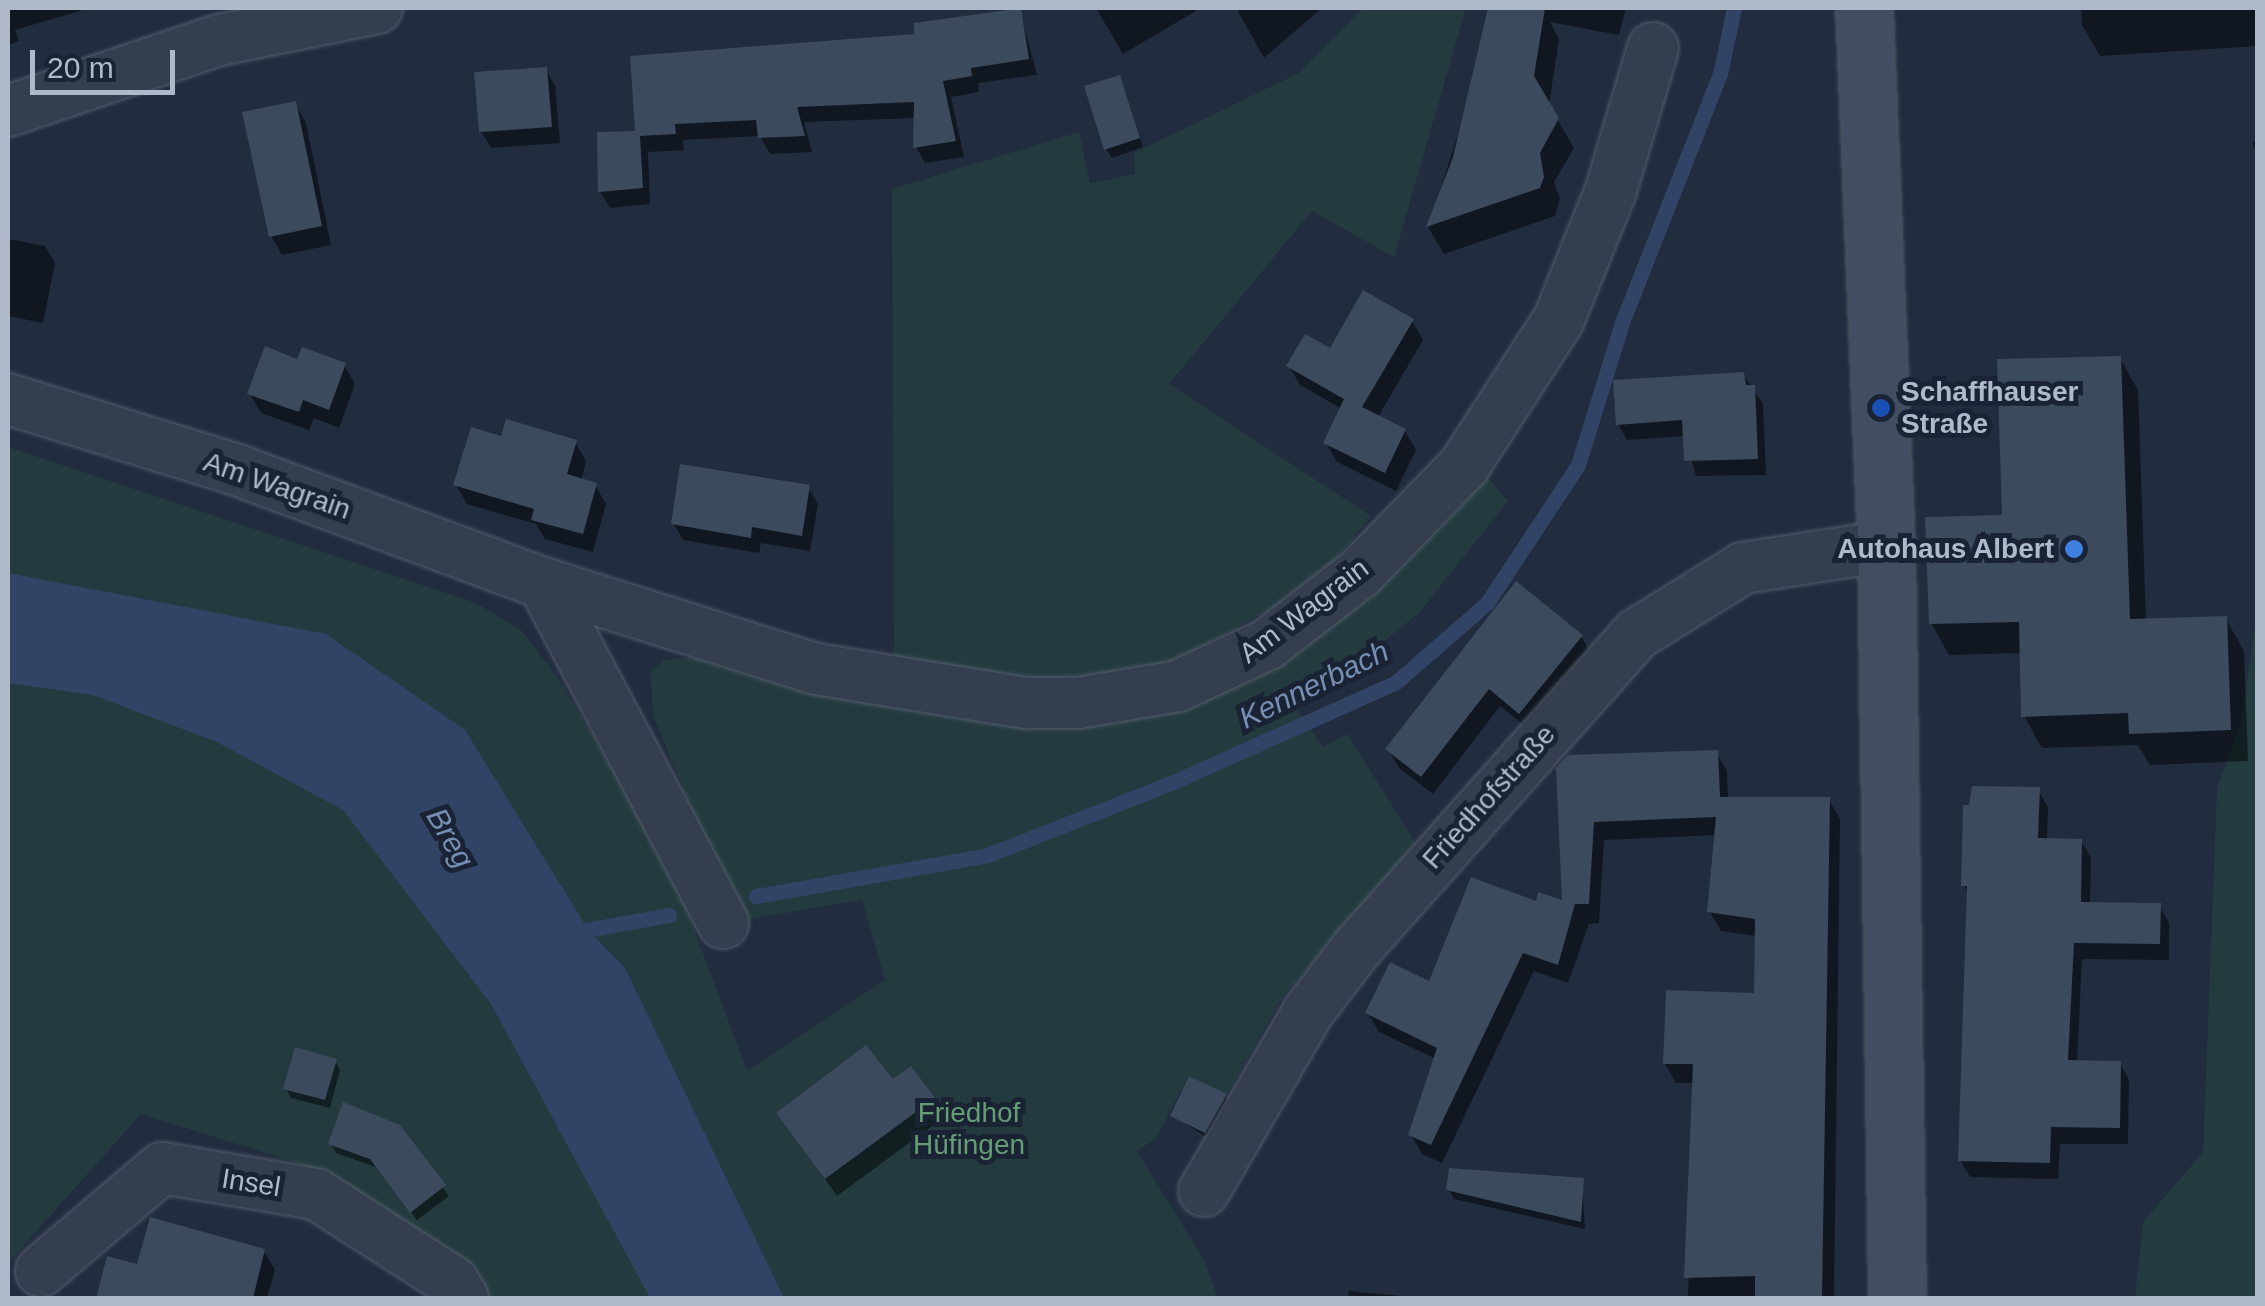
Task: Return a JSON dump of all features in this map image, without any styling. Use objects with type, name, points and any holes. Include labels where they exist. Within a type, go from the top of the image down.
[{"type":"main road","points":[[1864,8],[1886,546],[1897,1298]]},
{"type":"street","points":[[8,111],[218,40],[376,8]]},
{"type":"street","name":"Am Wagrain","points":[[8,400],[237,470],[543,583],[816,669],[1027,702],[1125,697],[1234,665],[1360,573],[1464,466],[1559,318],[1611,190],[1654,48]]},
{"type":"street","name":"Friedhofstraße","points":[[1204,1191],[1308,1012],[1357,948],[1637,634],[1743,568],[1886,546]]},
{"type":"street","points":[[543,583],[723,923]]},
{"type":"street","name":"Insel","points":[[41,1271],[162,1168],[316,1194],[453,1282],[463,1298]]},
{"type":"green space","points":[[1363,8],[1466,8],[1394,257],[1312,211],[1169,384],[1371,516],[1330,566],[1274,607],[1155,672],[1023,681],[894,661],[892,189],[1079,132],[1090,183],[1135,174],[1134,153],[1299,73]]},
{"type":"green space","name":"Friedhof Hüfingen","points":[[8,447],[476,603],[521,630],[557,676],[671,868],[747,1071],[885,980],[862,900],[739,921],[654,718],[650,672],[664,660],[696,657],[854,701],[984,722],[1081,721],[1179,707],[1482,470],[1508,501],[1419,613],[1298,710],[1323,747],[1347,734],[1416,843],[1281,999],[1227,1094],[1189,1076],[1155,1139],[1137,1151],[1204,1260],[1218,1298],[488,1298],[461,1264],[372,1202],[301,1164],[141,1114],[8,1263]]},
{"type":"green space","points":[[2257,614],[2257,1298],[2135,1298],[2143,1222],[2203,1152],[2217,789],[2241,722]]},
{"type":"water","name":"Breg","points":[[8,573],[326,634],[465,730],[589,931],[625,968],[784,1298],[650,1298],[491,1004],[343,810],[217,742],[93,695],[8,683]]},
{"type":"building","points":[[1021,8],[1029,59],[971,68],[972,76],[943,81],[956,141],[913,148],[914,102],[797,107],[805,136],[758,138],[756,120],[675,124],[676,134],[640,136],[643,188],[598,192],[597,132],[635,131],[630,56],[914,34],[914,23]]},
{"type":"building","points":[[1488,8],[1545,8],[1534,76],[1559,118],[1540,153],[1544,177],[1540,188],[1426,227],[1453,157]]},
{"type":"building","points":[[547,67],[552,127],[479,132],[474,72]]},
{"type":"building","points":[[1120,75],[1140,138],[1104,150],[1084,86]]},
{"type":"building","points":[[296,101],[322,226],[269,237],[242,112]]},
{"type":"building","points":[[1363,290],[1414,319],[1362,407],[1406,429],[1385,473],[1323,443],[1344,399],[1286,366],[1305,334],[1330,348]]},
{"type":"building","points":[[265,346],[297,359],[302,347],[346,363],[329,410],[303,400],[299,412],[247,394]]},
{"type":"building","name":"Autohaus Albert","points":[[2121,356],[2130,619],[2227,616],[2231,730],[2129,734],[2128,713],[2021,717],[2019,622],[1929,624],[1925,517],[2002,515],[1997,359]]},
{"type":"building","points":[[1744,372],[1746,385],[1755,385],[1758,459],[1684,461],[1682,420],[1616,425],[1613,380]]},
{"type":"building","points":[[506,419],[577,440],[567,474],[597,483],[583,534],[531,520],[534,509],[453,485],[471,427],[501,436]]},
{"type":"building","points":[[680,464],[810,485],[802,536],[752,527],[751,538],[671,524]]},
{"type":"building","points":[[1516,581],[1583,635],[1519,714],[1489,689],[1421,777],[1385,749]]},
{"type":"building","points":[[1718,750],[1720,797],[1830,797],[1822,1298],[1755,1298],[1755,1276],[1684,1278],[1693,1064],[1663,1064],[1666,990],[1754,993],[1755,919],[1707,912],[1716,817],[1594,822],[1589,904],[1575,904],[1558,965],[1523,953],[1431,1145],[1408,1135],[1437,1048],[1365,1013],[1390,962],[1429,981],[1471,877],[1536,901],[1538,892],[1562,900],[1556,768],[1568,755]]},
{"type":"building","points":[[1972,786],[2040,787],[2038,838],[2082,839],[2081,902],[2161,903],[2160,944],[2074,943],[2068,1060],[2121,1061],[2120,1128],[2051,1127],[2050,1163],[1958,1161],[1967,886],[1961,886],[1963,805],[1969,805]]},
{"type":"building","points":[[866,1045],[893,1079],[911,1066],[935,1098],[825,1179],[776,1113]]},
{"type":"building","points":[[295,1047],[337,1059],[325,1100],[283,1089]]},
{"type":"building","points":[[1189,1076],[1227,1094],[1205,1133],[1170,1116]]},
{"type":"building","points":[[343,1102],[400,1125],[446,1185],[410,1213],[370,1159],[328,1144]]},
{"type":"building","points":[[1449,1168],[1584,1178],[1581,1222],[1446,1190]]},
{"type":"building","points":[[150,1217],[265,1249],[253,1298],[96,1298],[107,1256],[137,1264]]},
{"type":"waterway","name":"Kennerbach","points":[[756,896],[988,855],[1171,783],[1395,683],[1487,603],[1578,465],[1623,320],[1720,74],[1734,8]]},
{"type":"waterway","name":"Kennerbach","points":[[570,933],[669,915]]},
{"type":"place","name":"Schaffhauser Straße","points":[[1881,408]]},
{"type":"place","name":"Autohaus Albert","points":[[2074,549]]}]
